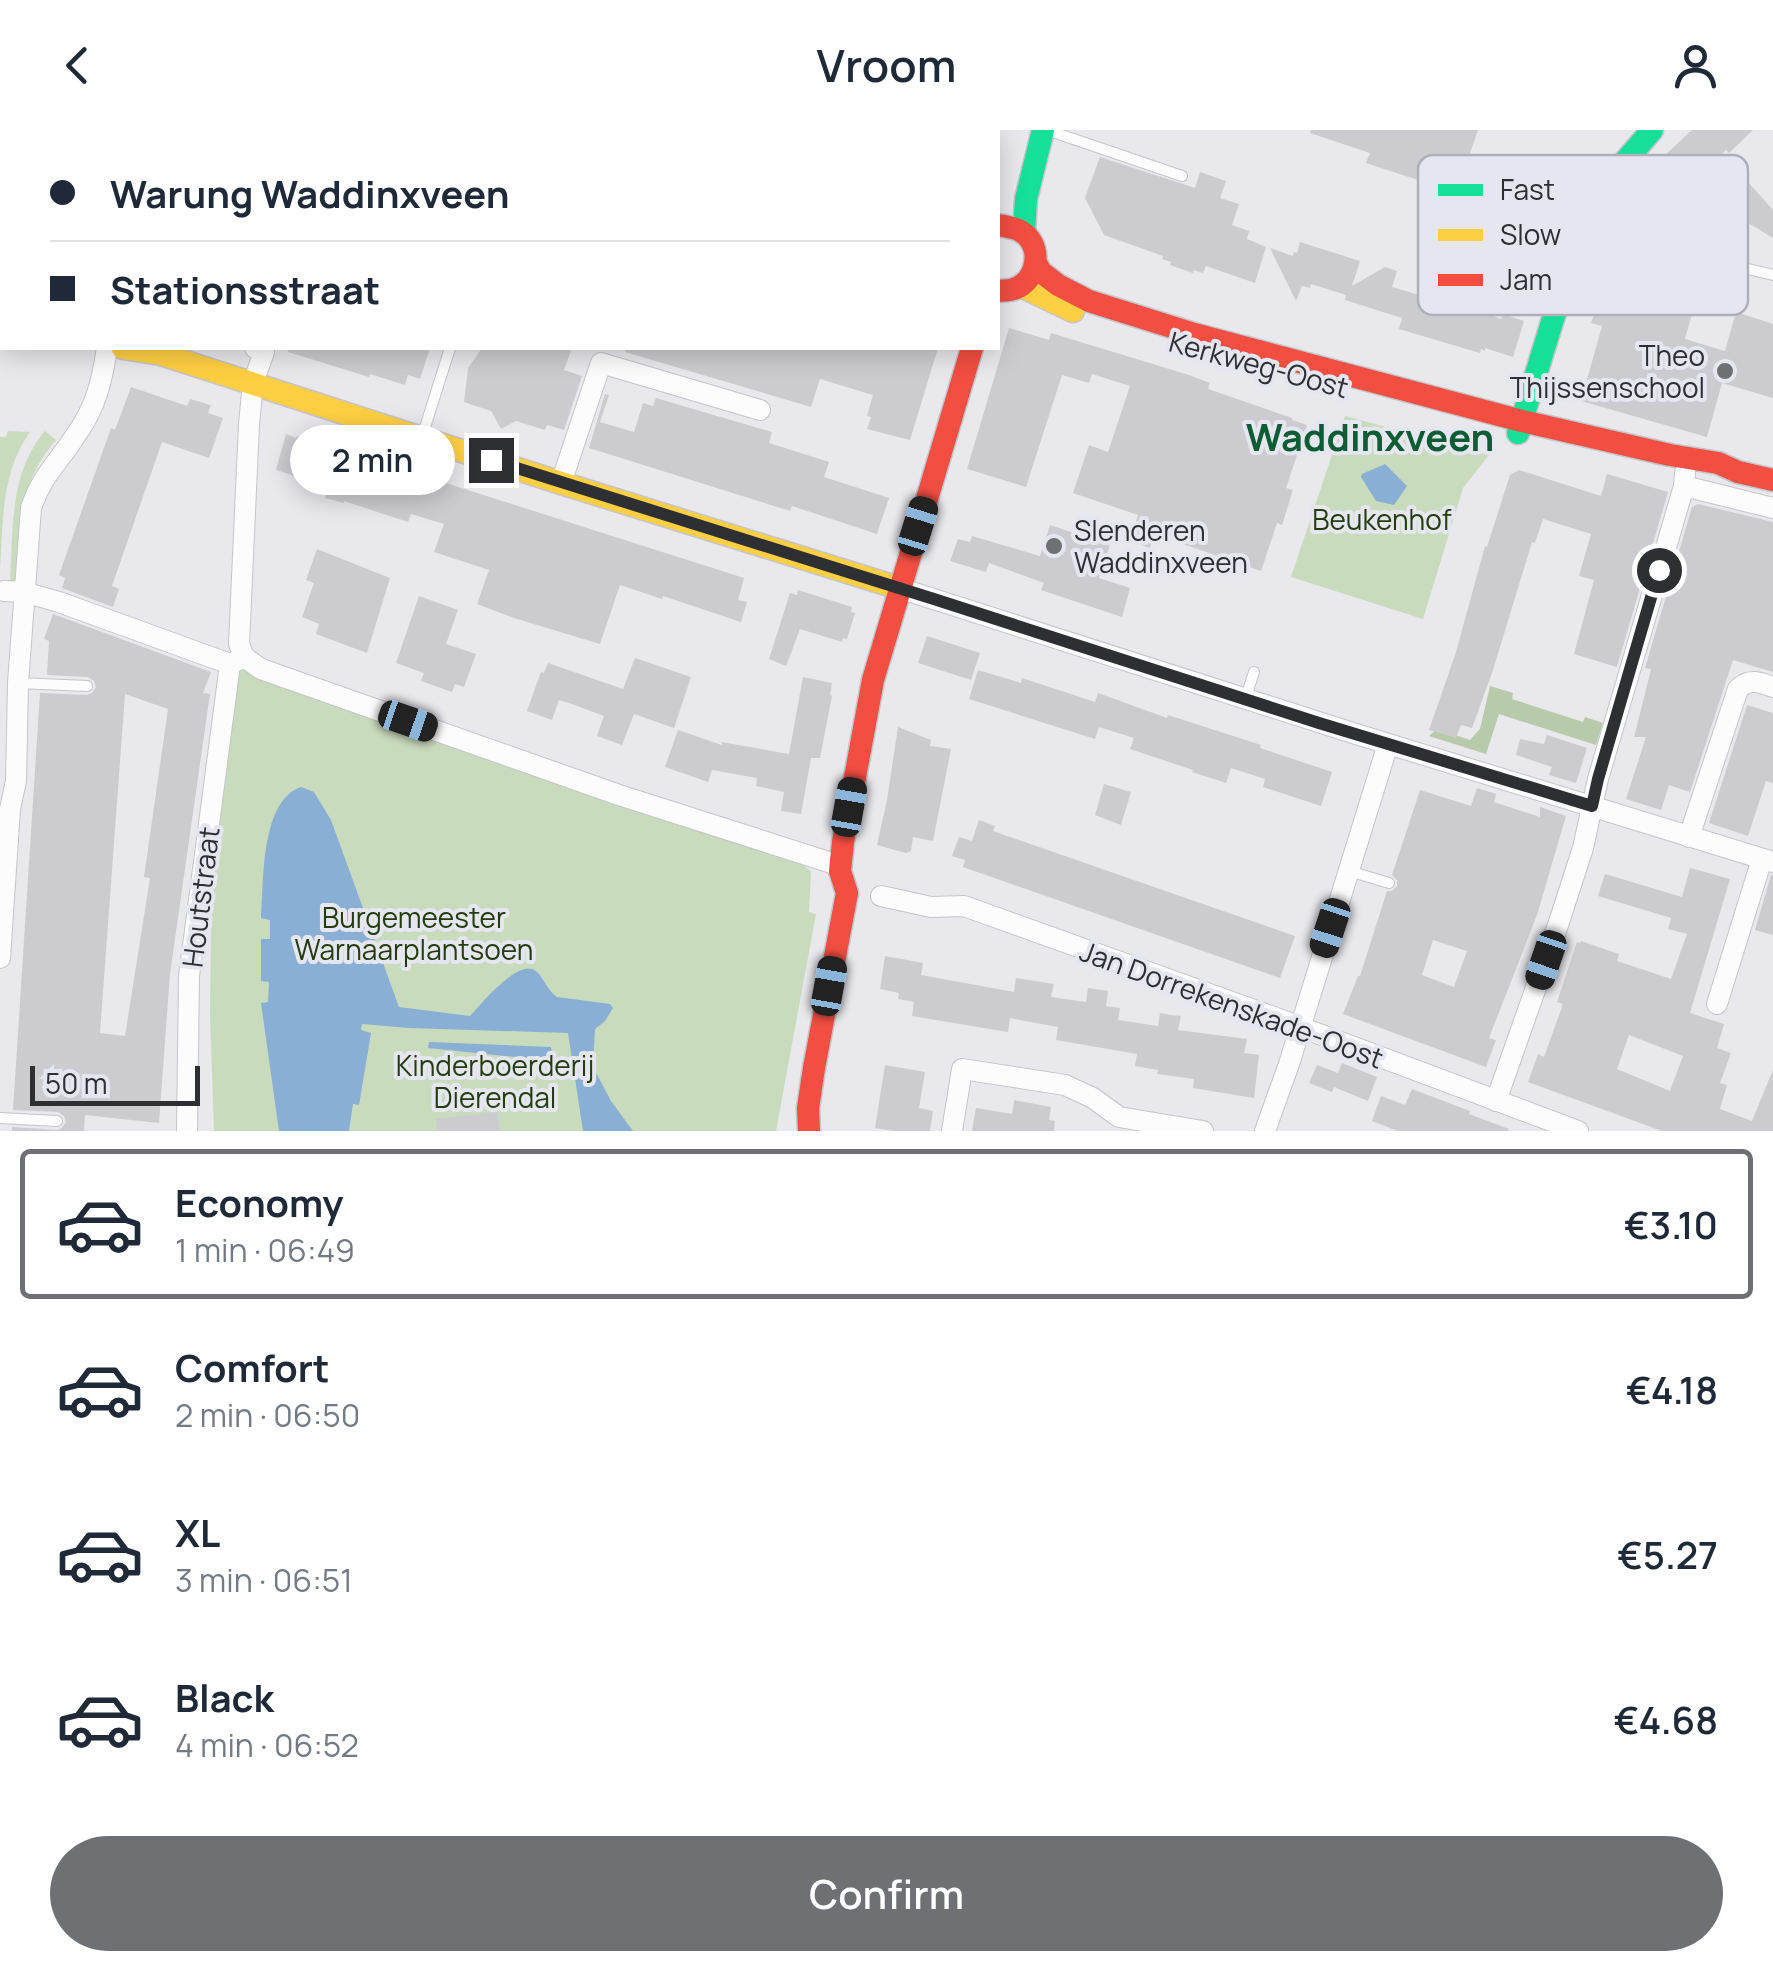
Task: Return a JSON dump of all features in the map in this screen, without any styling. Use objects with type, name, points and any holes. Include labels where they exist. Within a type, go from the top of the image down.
[{"type":"main road","points":[[1000,219],[1025,130]]},
{"type":"main road","points":[[1630,155],[1652,130]]},
{"type":"main road","points":[[1024,232],[1026,199],[1048,131]]},
{"type":"main road","points":[[1000,225],[1024,232],[1033,244],[1036,263],[1031,276],[1009,288]]},
{"type":"main road","name":"Kerkweg-Oost","points":[[1036,263],[1040,272],[1058,285],[1089,301],[1520,427],[1684,480],[1738,472]]},
{"type":"main road","name":"Kerkweg-Oost","points":[[1009,288],[1092,319],[1520,427],[1718,463],[1773,480]]},
{"type":"main road","points":[[1520,427],[1555,315]]},
{"type":"main road","points":[[136,350],[161,354],[899,588]]},
{"type":"main road","points":[[795,1131],[830,890],[840,869],[873,680],[971,350]]},
{"type":"main road","points":[[809,1131],[814,1068],[847,893],[840,869]]},
{"type":"street","points":[[0,958],[10,809],[18,753],[14,592],[38,488],[78,434],[100,390],[107,350]]},
{"type":"street","points":[[237,661],[248,424],[253,383],[264,352],[260,350]]},
{"type":"street","points":[[561,483],[601,363],[760,410]]},
{"type":"street","points":[[1496,1101],[1588,829],[1598,779],[1684,480]]},
{"type":"street","name":"Kerkweg-Oost","points":[[1684,480],[1773,508]]},
{"type":"street","points":[[899,588],[1245,700],[1767,861],[1717,1004]]},
{"type":"street","points":[[14,592],[75,607],[261,669],[840,869]]},
{"type":"street","name":"Houtstraat","points":[[187,1131],[189,976],[237,661]]},
{"type":"street","points":[[1689,837],[1738,689],[1752,681],[1773,687]]},
{"type":"street","points":[[1265,1131],[1388,744]]},
{"type":"street","name":"Jan Dorrekenskade-Oost","points":[[881,896],[931,907],[964,906],[1578,1131]]},
{"type":"street","points":[[952,1131],[962,1069],[1065,1085],[1094,1098],[1118,1117],[1204,1131]]},
{"type":"lane","points":[[1048,131],[1182,176]]},
{"type":"lane","points":[[1748,269],[1773,275]]},
{"type":"lane","points":[[422,438],[449,350]]},
{"type":"lane","points":[[1245,700],[1254,672]]},
{"type":"lane","points":[[18,682],[87,686]]},
{"type":"lane","points":[[1348,870],[1390,883]]},
{"type":"lane","points":[[0,1118],[58,1121]]},
{"type":"green space","name":"Beukenhof","points":[[1345,416],[1461,447],[1461,451],[1472,454],[1474,451],[1489,455],[1463,488],[1423,619],[1291,577]]},
{"type":"green space","points":[[8,431],[30,432],[9,481],[0,570],[0,437],[6,437]]},
{"type":"green space","points":[[45,431],[56,440],[27,490],[16,585],[10,584],[19,484],[33,447]]},
{"type":"green space","name":"Burgemeester Warnaarplantsoen","points":[[240,668],[800,863],[811,871],[809,912],[816,914],[776,1131],[214,1131],[210,1014],[212,849]]},
{"type":"green space","points":[[1490,686],[1513,693],[1512,699],[1583,722],[1585,717],[1603,723],[1596,745],[1499,714],[1486,754],[1429,736],[1437,729],[1470,740],[1480,729]]},
{"type":"water","points":[[1385,464],[1407,486],[1394,505],[1376,501],[1361,477]]},
{"type":"water","points":[[301,787],[314,792],[331,820],[399,1007],[470,1016],[500,984],[529,968],[557,997],[610,1004],[613,1008],[595,1029],[593,1067],[633,1131],[583,1131],[568,1033],[362,1024],[361,1030],[371,1033],[359,1105],[353,1104],[349,1131],[279,1131],[261,1003],[268,1002],[269,982],[261,981],[261,939],[270,939],[270,920],[261,918],[263,884],[271,825],[288,795]]},
{"type":"water","points":[[429,1042],[551,1047],[553,1061],[428,1048]]},
{"type":"building","points":[[1478,130],[1469,155],[1418,155],[1418,180],[1366,163],[1370,153],[1310,133]]},
{"type":"building","points":[[1692,130],[1753,130],[1729,153],[1726,150],[1721,155],[1665,155]]},
{"type":"building","points":[[1100,157],[1195,188],[1200,172],[1226,181],[1220,198],[1239,204],[1232,225],[1249,231],[1247,239],[1266,247],[1255,283],[1206,266],[1203,273],[1193,273],[1170,265],[1163,256],[1104,235],[1085,198]]},
{"type":"building","points":[[1748,182],[1773,210],[1773,238],[1748,223]]},
{"type":"building","points":[[1300,242],[1360,261],[1352,286],[1385,267],[1397,271],[1392,287],[1418,295],[1418,315],[1491,315],[1501,319],[1506,315],[1524,321],[1513,357],[1485,348],[1480,353],[1399,329],[1402,318],[1345,300],[1346,295],[1311,284],[1310,288],[1302,286],[1296,301],[1270,248],[1293,256]]},
{"type":"building","points":[[1594,315],[1692,315],[1685,339],[1725,351],[1735,315],[1773,324],[1773,398],[1722,383],[1707,437],[1581,401],[1602,326],[1591,323]]},
{"type":"building","points":[[1009,328],[1049,340],[1051,333],[1189,375],[1210,383],[1208,389],[1307,425],[1286,488],[1293,490],[1282,525],[1277,523],[1261,571],[1154,534],[1150,548],[1130,541],[1138,515],[1073,493],[1089,445],[1108,452],[1130,386],[1092,374],[1089,383],[1062,375],[1026,487],[967,469]]},
{"type":"building","points":[[429,350],[420,379],[408,375],[405,385],[288,352]]},
{"type":"building","points":[[481,350],[571,350],[564,370],[582,376],[564,430],[547,425],[545,430],[516,421],[501,429],[491,411],[464,402],[468,368]]},
{"type":"building","points":[[937,350],[910,440],[867,429],[873,395],[820,379],[811,407],[625,352]]},
{"type":"building","points":[[131,387],[187,406],[190,399],[211,405],[208,413],[223,418],[209,458],[162,442],[112,586],[119,589],[113,607],[62,588],[65,578],[59,575],[111,428],[115,430]]},
{"type":"building","points":[[605,394],[609,395],[600,422],[634,432],[643,403],[653,406],[656,398],[772,432],[769,443],[829,462],[824,477],[889,498],[877,534],[589,448]]},
{"type":"building","points":[[286,434],[744,578],[738,600],[747,602],[741,622],[620,585],[600,644],[477,604],[489,570],[434,552],[444,524],[411,514],[408,522],[325,498],[329,487],[276,470]]},
{"type":"building","points":[[1519,470],[1601,496],[1607,474],[1668,492],[1617,667],[1574,654],[1594,580],[1579,576],[1591,534],[1543,519],[1535,543],[1532,542],[1472,728],[1461,725],[1456,738],[1429,730],[1456,652],[1485,546],[1510,475]]},
{"type":"building","points":[[1698,504],[1773,522],[1773,672],[1733,660],[1690,792],[1669,785],[1661,810],[1626,799],[1646,737],[1634,737],[1651,669],[1645,668],[1692,507]]},
{"type":"building","points":[[1050,525],[1110,545],[1099,578],[1130,588],[1122,617],[1041,590],[1044,583],[989,563],[986,572],[950,561],[958,539],[970,542],[972,536],[1040,556]]},
{"type":"building","points":[[317,549],[390,578],[367,653],[316,634],[319,624],[302,617],[314,583],[306,580]]},
{"type":"building","points":[[798,590],[852,607],[851,612],[855,613],[847,639],[842,642],[800,629],[786,666],[769,659],[790,593],[797,595]]},
{"type":"building","points":[[419,596],[458,610],[446,644],[476,654],[464,687],[455,684],[452,692],[421,681],[424,673],[396,663]]},
{"type":"building","points":[[53,614],[211,672],[203,693],[210,694],[170,974],[159,1123],[85,1115],[84,1131],[12,1131],[12,1127],[58,1130],[66,1122],[58,1112],[13,1110],[40,693],[87,695],[96,687],[88,677],[47,675],[49,641],[44,639]],"holes":[[[125,694],[168,709],[144,877],[150,878],[125,1036],[100,1033]]]},
{"type":"building","points":[[927,636],[980,653],[971,680],[918,663]]},
{"type":"building","points":[[635,658],[691,677],[674,728],[634,714],[622,745],[597,736],[604,716],[572,704],[559,700],[552,720],[527,711],[548,663],[623,689]]},
{"type":"building","points":[[978,670],[1021,683],[1022,678],[1095,702],[1098,693],[1332,772],[1321,806],[1263,787],[1265,779],[1231,768],[1226,783],[1192,772],[1130,749],[1134,738],[1099,727],[1095,739],[969,699]]},
{"type":"building","points":[[803,677],[832,683],[832,696],[820,758],[811,758],[801,814],[781,811],[784,792],[756,786],[757,778],[712,770],[708,782],[665,767],[678,730],[722,745],[789,754]]},
{"type":"building","points":[[1747,705],[1773,713],[1773,783],[1766,781],[1748,836],[1709,823]]},
{"type":"building","points":[[898,727],[931,740],[930,746],[951,749],[933,841],[913,837],[911,851],[906,853],[877,845]]},
{"type":"building","points":[[1547,735],[1587,748],[1576,783],[1549,775],[1552,767],[1516,755],[1520,739],[1544,744]]},
{"type":"building","points":[[1104,784],[1131,792],[1121,825],[1095,815]]},
{"type":"building","points":[[1477,788],[1496,794],[1494,802],[1540,817],[1540,807],[1566,816],[1537,915],[1489,1038],[1496,1040],[1486,1067],[1343,1014],[1360,976],[1387,891],[1397,886],[1392,875],[1420,790],[1471,806]],"holes":[[[1433,940],[1467,951],[1454,987],[1422,975]]]},
{"type":"building","points":[[979,820],[995,826],[993,831],[1295,936],[1280,978],[963,867],[965,860],[952,856],[959,837],[972,841]]},
{"type":"building","points":[[1690,868],[1730,879],[1690,1013],[1724,1024],[1717,1048],[1731,1053],[1720,1083],[1727,1085],[1720,1109],[1752,1121],[1773,1070],[1773,1131],[1662,1131],[1528,1082],[1538,1054],[1544,1057],[1563,1004],[1557,1002],[1577,942],[1619,954],[1617,961],[1671,979],[1687,934],[1668,929],[1671,918],[1598,896],[1605,874],[1682,897]],"holes":[[[1629,1035],[1683,1056],[1670,1091],[1617,1069]]]},
{"type":"building","points":[[1773,875],[1773,935],[1755,930]]},
{"type":"building","points":[[885,956],[923,963],[921,975],[1014,992],[1016,978],[1054,984],[1051,997],[1086,1002],[1088,988],[1108,991],[1106,1006],[1120,1008],[1118,1020],[1158,1026],[1160,1013],[1181,1016],[1178,1030],[1247,1039],[1244,1053],[1259,1055],[1254,1098],[1193,1088],[1194,1079],[1157,1074],[1158,1070],[1135,1066],[1137,1054],[1056,1040],[1058,1027],[1010,1018],[1008,1032],[912,1016],[914,1002],[898,999],[899,993],[880,989]]},
{"type":"building","points":[[1342,1063],[1377,1077],[1368,1101],[1334,1087],[1332,1092],[1309,1083],[1317,1065],[1338,1073]]},
{"type":"building","points":[[885,1065],[925,1072],[919,1108],[933,1111],[930,1131],[875,1128]]},
{"type":"building","points":[[1412,1089],[1509,1129],[1398,1131],[1372,1121],[1381,1096],[1405,1105]]},
{"type":"building","points":[[1014,1100],[1051,1107],[1049,1120],[1055,1121],[1054,1131],[972,1131],[976,1108],[1012,1114]]},
{"type":"building","points":[[497,1112],[500,1131],[437,1131],[436,1119]]},
{"type":"traffic: fast","points":[[1024,232],[1026,199],[1043,130]]},
{"type":"traffic: fast","points":[[1630,155],[1652,130]]},
{"type":"traffic: fast","points":[[1518,433],[1554,315]]},
{"type":"traffic: slow","points":[[1021,286],[1073,311]]},
{"type":"traffic: slow","points":[[136,350],[161,354],[899,588]]},
{"type":"traffic: jam","points":[[1000,226],[1027,236],[1035,250],[1032,274],[1027,280],[1012,290],[1000,291]]},
{"type":"traffic: jam","points":[[1036,263],[1058,285],[1089,301],[1194,334],[1522,421],[1718,463],[1773,480]]},
{"type":"traffic: jam","points":[[809,1131],[814,1068],[847,893],[840,871],[843,842],[873,680],[971,350]]},
{"type":"place","name":"Theo Thijssenschool","points":[[1725,371]]},
{"type":"place","name":"Slenderen Waddinxveen","points":[[1054,546]]},
{"type":"district","name":"Waddinxveen","points":[[1370,436]]},
{"type":"route","points":[[491,460],[1592,806],[1659,570]]},
{"type":"park label","name":"Kinderboerderij Dierendal","points":[[495,1081]]}]
